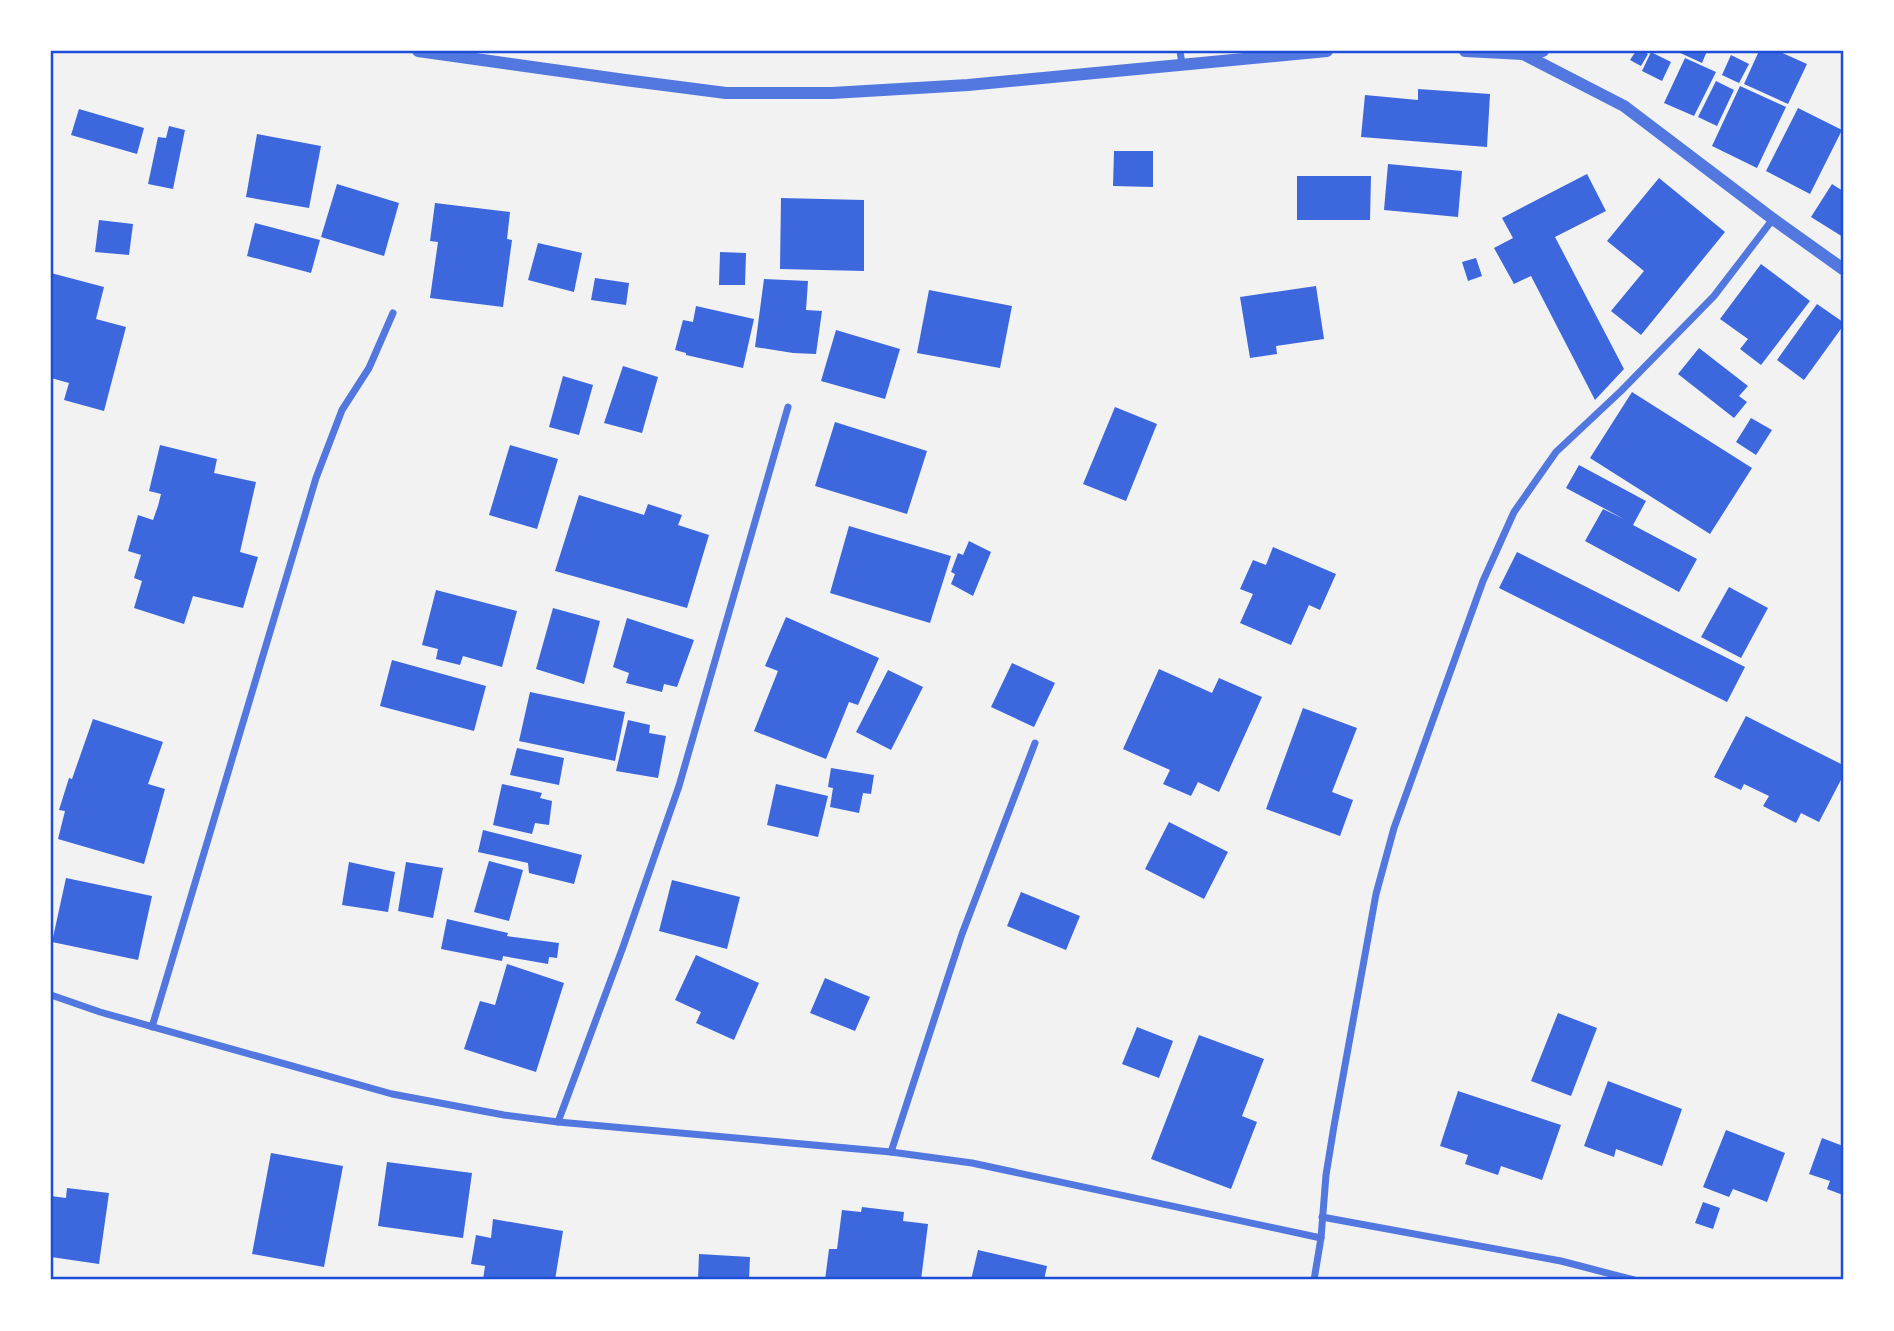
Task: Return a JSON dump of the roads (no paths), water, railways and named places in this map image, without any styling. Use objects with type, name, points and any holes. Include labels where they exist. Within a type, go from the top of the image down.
[{"type":"street","points":[[418,51],[726,93],[832,93],[968,85],[1181,57],[1327,51]]},
{"type":"street","points":[[1465,51],[1523,54],[1542,51]]},
{"type":"street","points":[[1523,54],[1624,106],[1843,269]]},
{"type":"street","points":[[1314,1280],[1334,1126],[1376,894],[1394,828],[1483,581],[1508,523],[1556,452],[1621,391],[1714,296],[1773,219]]},
{"type":"street","points":[[152,1027],[316,478],[342,410],[369,368],[393,313]]},
{"type":"street","points":[[558,1122],[679,786],[788,407]]},
{"type":"street","points":[[891,1152],[962,934],[1035,743]]},
{"type":"street","points":[[51,995],[152,1027],[392,1094],[558,1122],[891,1152],[972,1163],[1321,1238]]},
{"type":"street","points":[[1322,1217],[1560,1261],[1634,1280]]}]
